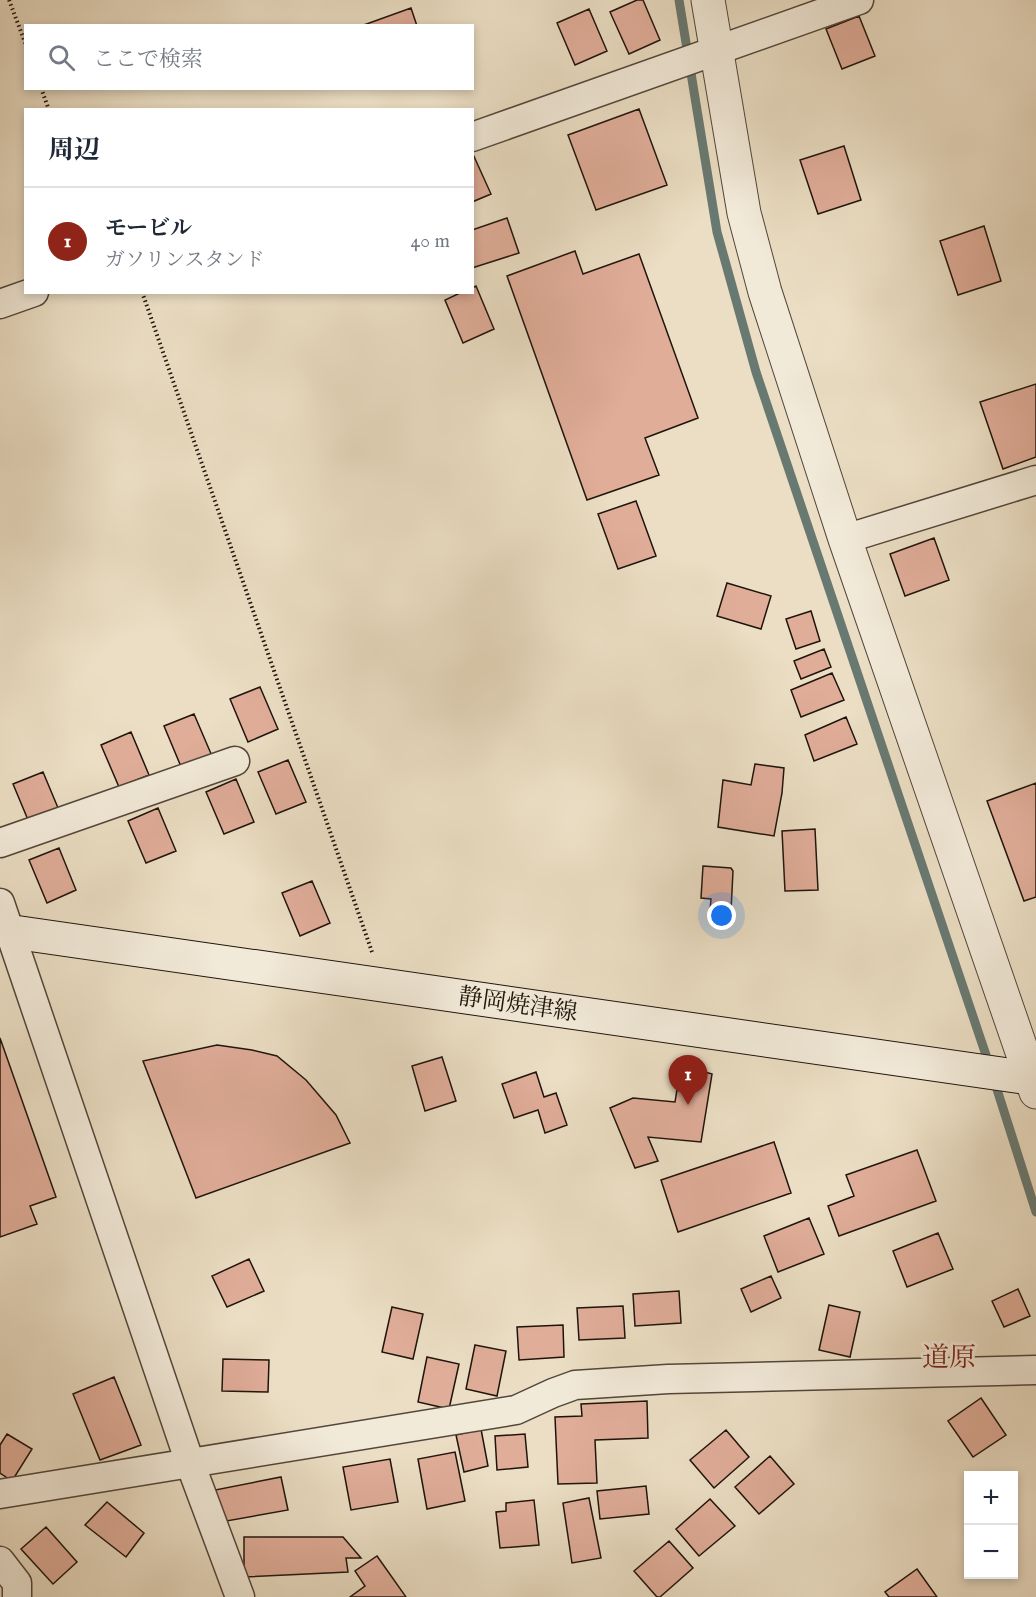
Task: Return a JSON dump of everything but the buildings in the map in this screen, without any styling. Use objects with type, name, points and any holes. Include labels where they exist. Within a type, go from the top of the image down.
[{"type":"street","points":[[708,0],[744,213],[765,292],[845,540],[1034,1083]]},
{"type":"street","points":[[474,136],[859,0]]},
{"type":"street","points":[[0,304],[28,294]]},
{"type":"street","points":[[845,540],[1036,480]]},
{"type":"street","points":[[0,843],[235,761]]},
{"type":"street","points":[[3,921],[190,1463],[240,1597]]},
{"type":"street","name":"静岡焼津線","points":[[3,921],[383,985],[1034,1083]]},
{"type":"street","points":[[0,1494],[516,1410],[575,1385],[668,1378],[1036,1370]]},
{"type":"street","points":[[0,1561],[17,1583],[17,1597]]},
{"type":"path","points":[[9,0],[24,40]]},
{"type":"path","points":[[42,90],[48,108]]},
{"type":"path","points":[[143,294],[383,985]]},
{"type":"waterway","points":[[679,0],[717,232],[756,372],[990,1067]]},
{"type":"waterway","points":[[994,1080],[1036,1212]]},
{"type":"place","name":"モービル","points":[[688,1105]]},
{"type":"district","name":"道原","points":[[949,1357]]}]
